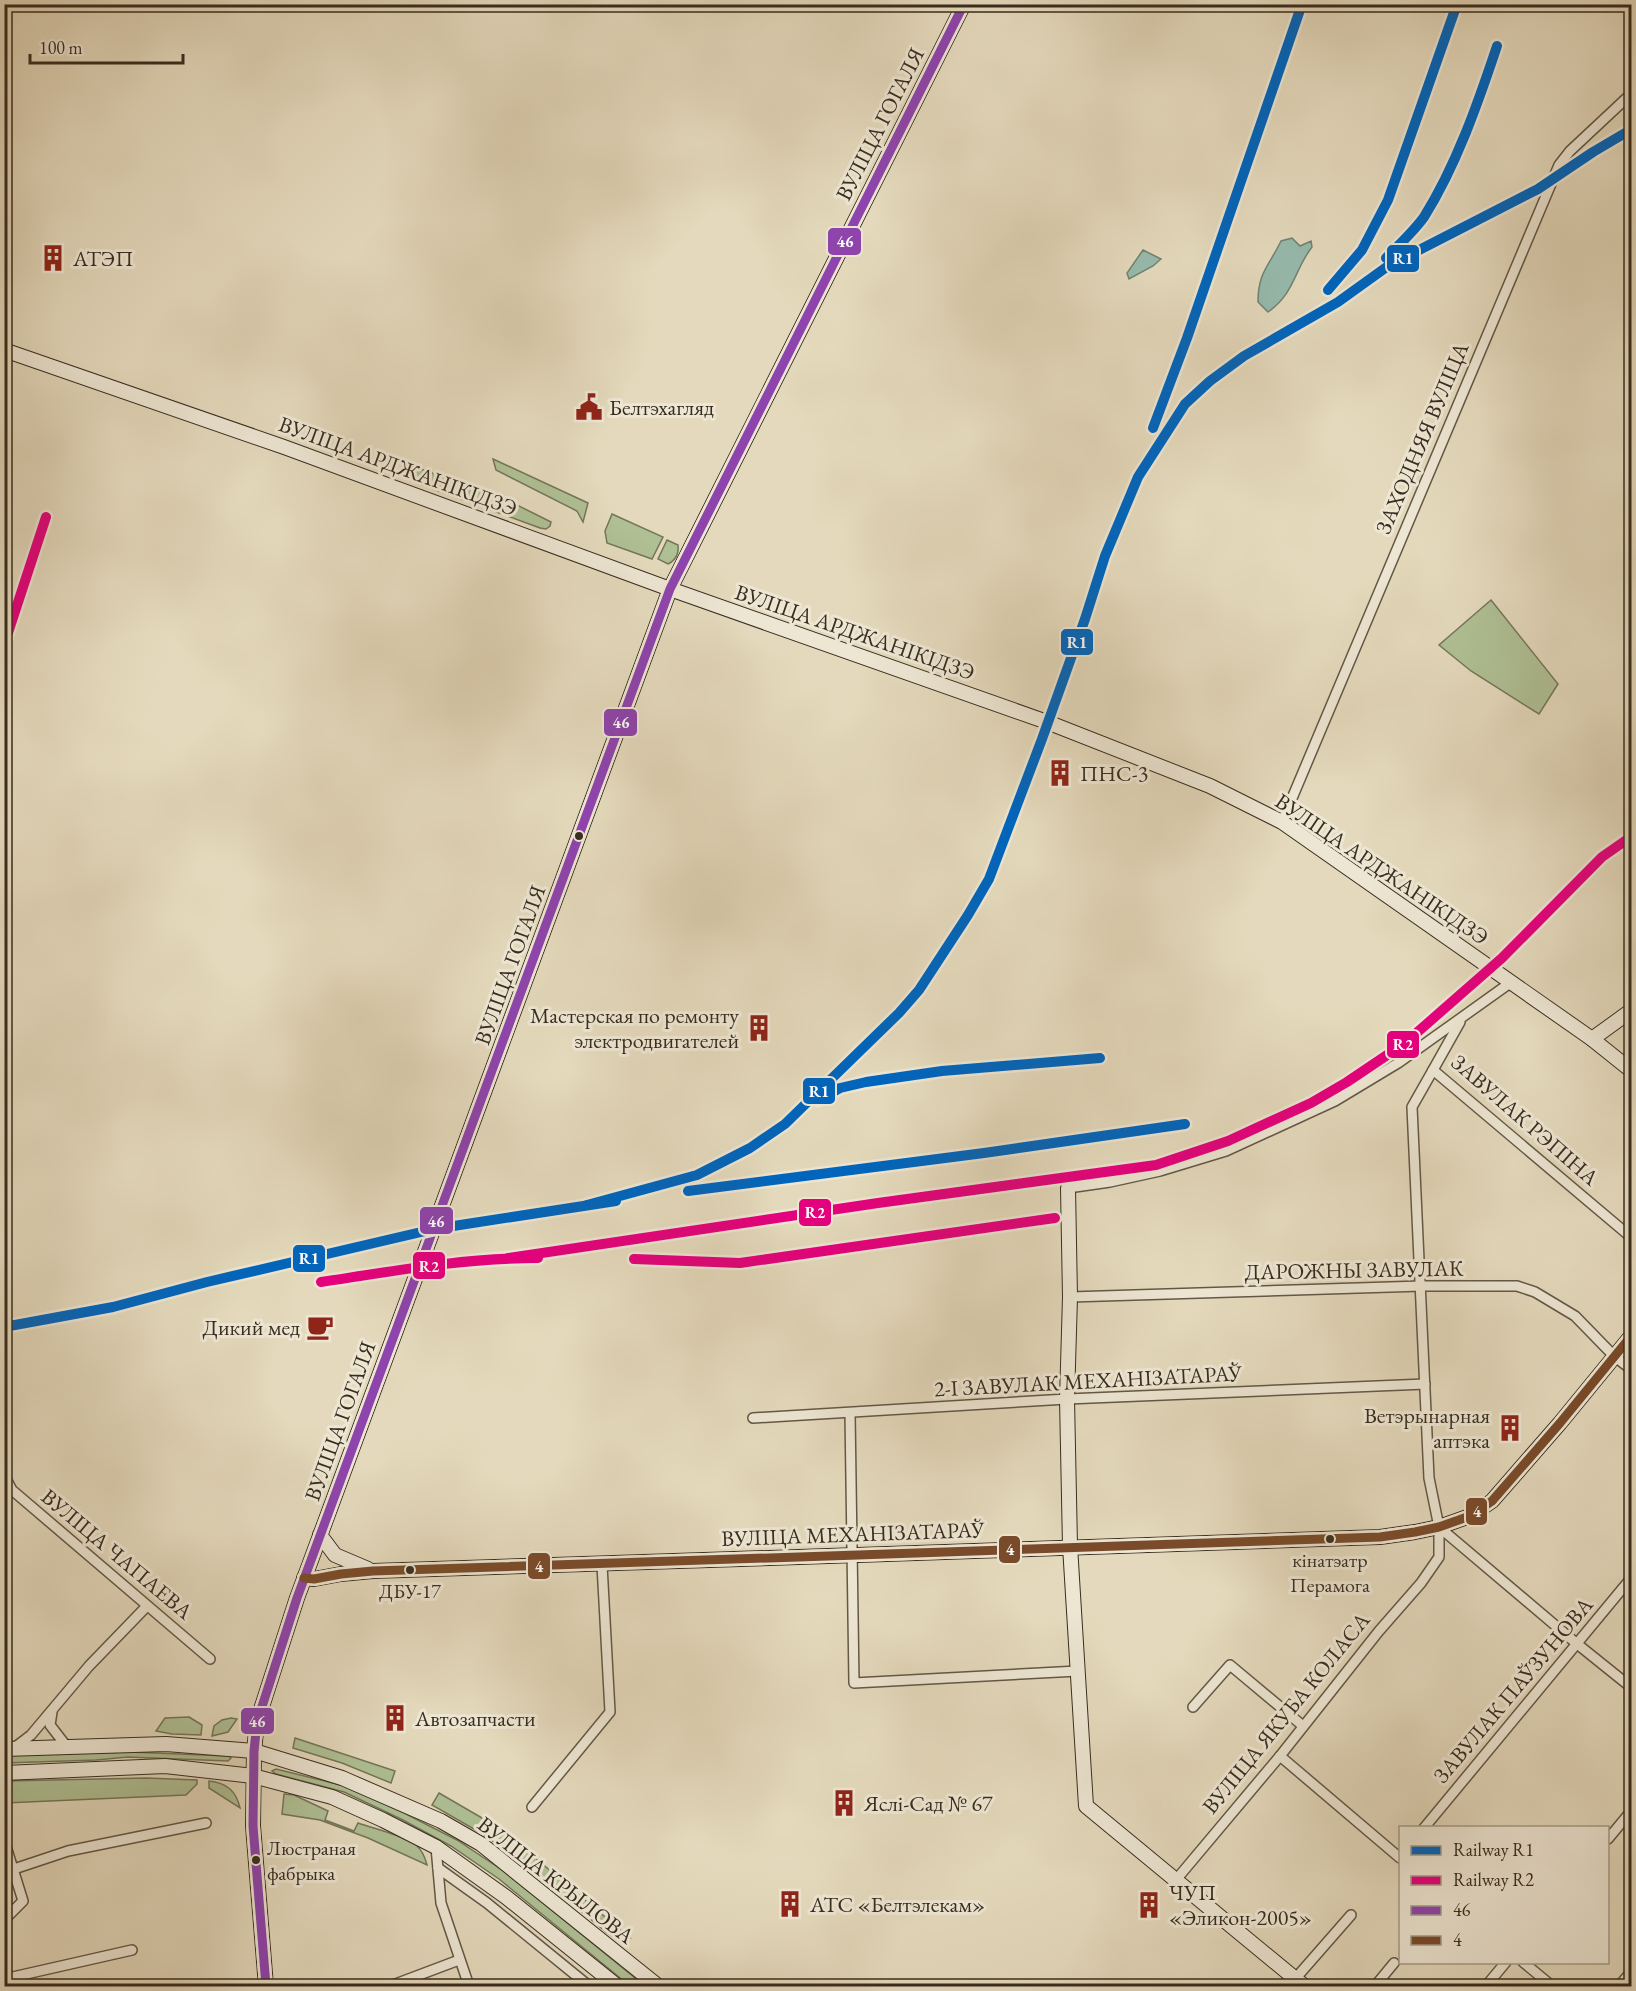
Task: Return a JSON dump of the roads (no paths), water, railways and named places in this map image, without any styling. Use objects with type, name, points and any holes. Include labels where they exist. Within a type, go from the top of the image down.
[{"type":"main road","name":"ВУЛІЦА ГОГАЛЯ","points":[[266,1986],[253,1826],[254,1751],[257,1722],[304,1578],[670,589],[964,4]]},
{"type":"main road","name":"ВУЛІЦА АРДЖАНІКІДЗЭ","points":[[4,350],[284,447],[670,589],[1047,722],[1210,786],[1282,822],[1592,1039],[1632,1071]]},
{"type":"main road","points":[[1592,1039],[1632,1010]]},
{"type":"main road","points":[[1068,1188],[1070,1297],[1067,1399],[1070,1546],[1086,1806],[1299,1983]]},
{"type":"main road","points":[[1439,1527],[1470,1516],[1492,1501],[1632,1335]]},
{"type":"main road","name":"ВУЛІЦА МЕХАНІЗАТАРАЎ","points":[[304,1578],[314,1579],[373,1571],[602,1565],[1380,1536],[1415,1533],[1439,1527]]},
{"type":"main road","points":[[321,1535],[335,1555],[373,1571]]},
{"type":"main road","name":"ВУЛІЦА КРЫЛОВА","points":[[9,1749],[166,1744],[254,1751],[342,1778],[441,1821],[481,1844],[657,1986]]},
{"type":"main road","name":"ВУЛІЦА КРЫЛОВА","points":[[4,1773],[165,1766],[253,1776],[332,1797],[436,1847],[506,1897],[617,1986]]},
{"type":"street","name":"ЗАХОДНЯЯ ВУЛІЦА","points":[[1282,822],[1559,165],[1570,151],[1632,93]]},
{"type":"street","points":[[1068,1188],[1160,1172],[1226,1151],[1335,1101],[1360,1087],[1461,1019],[1510,983]]},
{"type":"street","name":"ЗАВУЛАК РЭПІНА","points":[[1461,1019],[1433,1070],[1632,1238]]},
{"type":"street","name":"ВУЛІЦА ЯКУБА КОЛАСА","points":[[1175,1881],[1280,1756],[1439,1557],[1439,1527],[1430,1478],[1412,1107],[1433,1070]]},
{"type":"street","name":"ДАРОЖНЫ ЗАВУЛАК","points":[[1070,1297],[1422,1286],[1517,1286],[1535,1292],[1575,1316],[1614,1356],[1632,1370]]},
{"type":"street","name":"2-І ЗАВУЛАК МЕХАНІЗАТАРАЎ","points":[[753,1418],[1067,1399],[1425,1384]]},
{"type":"street","points":[[850,1413],[854,1683],[1078,1671]]},
{"type":"street","name":"ВУЛІЦА ЧАПАЕВА","points":[[4,1475],[12,1490],[210,1659]]},
{"type":"street","points":[[1439,1527],[1632,1688]]},
{"type":"street","points":[[532,1807],[610,1712],[602,1565]]},
{"type":"street","name":"ЗАВУЛАК ПАЎЗУНОВА","points":[[1425,1826],[1632,1577]]},
{"type":"street","points":[[9,1749],[31,1735],[89,1666],[147,1606]]},
{"type":"street","points":[[1193,1707],[1230,1665],[1303,1726]]},
{"type":"street","points":[[52,1710],[50,1725],[67,1747]]},
{"type":"street","points":[[1280,1756],[1399,1856]]},
{"type":"street","points":[[1609,1838],[1632,1810]]},
{"type":"street","points":[[14,1869],[68,1851],[206,1823]]},
{"type":"street","points":[[4,1840],[23,1901],[8,1916],[4,1917]]},
{"type":"street","points":[[436,1847],[441,1903],[469,1986]]},
{"type":"street","points":[[438,1868],[487,1903],[589,1986]]},
{"type":"street","points":[[1299,1983],[1351,1915]]},
{"type":"street","points":[[4,1979],[132,1950]]},
{"type":"street","points":[[390,1986],[459,1960]]},
{"type":"street","points":[[1375,1986],[1394,1963]]},
{"type":"street","points":[[1486,1986],[1504,1964]]},
{"type":"street","points":[[1525,1964],[1552,1986]]},
{"type":"street","points":[[1619,1986],[1632,1971]]},
{"type":"rail line","name":"R1","points":[[1153,428],[1187,338],[1302,4]]},
{"type":"rail line","name":"R1","points":[[1328,290],[1362,250],[1388,200],[1457,4]]},
{"type":"rail line","name":"R1","points":[[1386,258],[1420,222],[1436,197],[1465,134],[1497,46]]},
{"type":"rail line","name":"R1","points":[[587,1205],[697,1175],[750,1148],[785,1124],[899,1013],[919,990],[989,879],[1042,739],[1105,556],[1138,477],[1185,404],[1210,381],[1244,356],[1338,302],[1388,266],[1538,189],[1632,129]]},
{"type":"rail line","name":"R2","points":[[4,645],[46,517]]},
{"type":"rail line","name":"R2","points":[[508,1258],[878,1203],[1156,1165],[1228,1141],[1311,1103],[1405,1043],[1502,958],[1602,857],[1632,836]]},
{"type":"rail line","name":"R1","points":[[818,1100],[840,1088],[866,1082],[942,1071],[1100,1058]]},
{"type":"rail line","name":"R1","points":[[688,1191],[984,1153],[1185,1124]]},
{"type":"rail line","name":"R1","points":[[4,1327],[113,1307],[207,1282],[434,1229],[616,1201]]},
{"type":"rail line","name":"R2","points":[[634,1259],[740,1263],[1055,1218]]},
{"type":"rail line","name":"R2","points":[[321,1282],[456,1263],[538,1258]]},
{"type":"place","name":"АТЭП","points":[[53,258]]},
{"type":"place","name":"Белтэхагляд","points":[[589,407]]},
{"type":"place","name":"ПНС-3","points":[[1060,773]]},
{"type":"place","name":"Мастерская по ремонту электродвигателей","points":[[759,1028]]},
{"type":"place","name":"Дикий мед","points":[[320,1327]]},
{"type":"place","name":"Ветэрынарная аптэка","points":[[1510,1428]]},
{"type":"place","name":"кінатэатр Перамога","points":[[1330,1539]]},
{"type":"place","name":"ДБУ-17","points":[[410,1570]]},
{"type":"place","name":"Автозапчасти","points":[[395,1718]]},
{"type":"place","name":"Яслі-Сад № 67","points":[[844,1803]]},
{"type":"place","name":"Люстраная фабрыка","points":[[256,1860]]},
{"type":"place","name":"АТС «Белтэлекам»","points":[[790,1904]]},
{"type":"place","name":"ЧУП «Эликон-2005»","points":[[1149,1905]]}]
